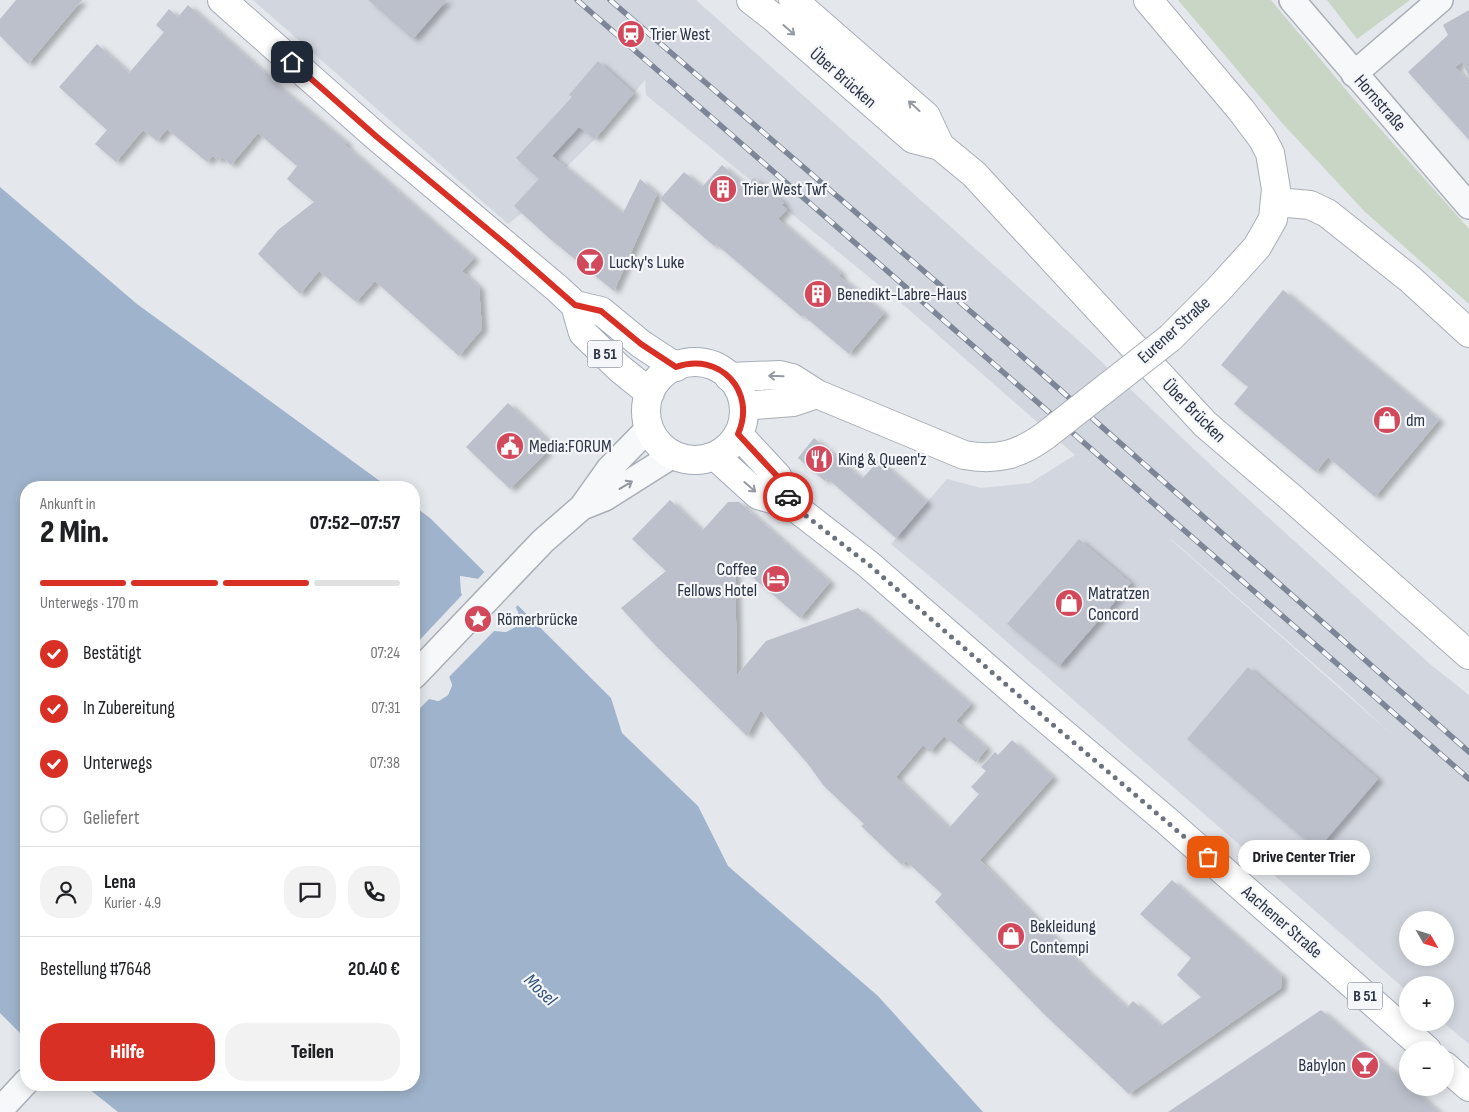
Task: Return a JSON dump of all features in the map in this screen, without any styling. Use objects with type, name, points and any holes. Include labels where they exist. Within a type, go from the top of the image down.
[{"type":"street","name":"B 51","points":[[222,0],[377,137],[509,247],[575,305],[601,311],[641,344],[676,367]]},
{"type":"street","name":"Über Brücken","points":[[750,0],[774,17],[912,139],[940,146],[974,174],[1205,424],[1469,655]]},
{"type":"street","name":"Über Brücken","points":[[793,0],[926,116],[940,146]]},
{"type":"street","name":"Eurener Straße","points":[[729,376],[780,375],[792,378],[817,394],[964,455],[977,457],[1003,456],[1014,454],[1046,436],[1170,338],[1218,290],[1257,246],[1273,219],[1275,179],[1270,153],[1266,145],[1241,110],[1148,0]]},
{"type":"street","name":"Hornstraße","points":[[1292,0],[1469,206]]},
{"type":"street","points":[[1354,74],[1440,0]]},
{"type":"street","points":[[1275,204],[1305,204],[1319,208],[1327,213],[1410,279],[1469,333]]},
{"type":"street","name":"B 51","points":[[575,305],[584,332],[619,368],[650,393]]},
{"type":"street","points":[[704,363],[722,370],[729,376],[742,397],[744,408],[742,426],[724,451],[715,456],[694,460],[674,455],[659,444],[649,428],[646,415],[650,393],[660,377],[685,364],[704,363]]},
{"type":"street","points":[[744,408],[755,405],[792,402],[817,394]]},
{"type":"street","points":[[420,670],[544,541],[582,508],[609,469],[649,428]]},
{"type":"street","name":"Aachener Straße","points":[[738,434],[777,476],[792,505]]},
{"type":"street","points":[[582,508],[604,498],[674,455]]},
{"type":"street","name":"Aachener Straße","points":[[715,456],[758,495],[792,505],[868,564],[1018,695],[1167,821],[1417,1041]]},
{"type":"street","points":[[1454,1074],[1469,1087]]},
{"type":"street","points":[[0,1110],[20,1088]]},
{"type":"shaded area","points":[[253,0],[696,0],[1089,350],[1216,470],[1430,664],[1469,695],[1469,1044],[1454,1031],[1454,976],[1399,976],[1399,984],[975,614],[891,544],[947,479],[981,488],[1030,483],[1075,455],[907,308],[646,95],[645,80],[595,139],[522,213],[508,224]],"holes":[[[1171,539],[1337,684],[1396,738]]]},
{"type":"green space","points":[[1178,0],[1271,0],[1352,97],[1469,229],[1469,304],[1365,212],[1283,124]]},
{"type":"green space","points":[[1327,0],[1410,0],[1357,39]]},
{"type":"water","points":[[0,187],[137,304],[380,481],[20,481],[20,1033],[0,1013]]},
{"type":"water","name":"Mosel","points":[[420,510],[430,518],[611,698],[622,733],[698,806],[728,866],[878,996],[983,1112],[118,1112],[92,1091],[420,1091],[420,689],[429,698],[437,701],[448,695],[452,684],[449,677],[420,653]],"holes":[[[460,576],[478,579],[518,611],[519,618],[515,627],[506,632],[494,630],[461,593]]]},
{"type":"pier","points":[[486,570],[520,603],[516,607],[518,614],[517,624],[506,632],[494,631],[449,677],[452,686],[448,695],[439,701],[429,699],[420,708],[420,687],[430,696],[437,698],[446,693],[449,684],[447,679],[420,656],[420,640],[462,595],[460,576],[478,579]],"holes":[[[463,579],[477,581],[514,609],[516,617],[513,625],[505,630],[495,628],[464,592]]]},
{"type":"building","points":[[16,0],[82,0],[28,64],[0,36],[0,19]]},
{"type":"building","points":[[368,0],[447,0],[413,39]]},
{"type":"building","points":[[188,5],[264,74],[347,143],[345,145],[474,258],[462,271],[479,287],[482,329],[459,356],[375,281],[356,302],[319,271],[300,294],[258,254],[278,230],[314,202],[287,179],[297,166],[258,133],[231,165],[222,157],[219,161],[213,156],[207,162],[167,129],[157,141],[143,130],[116,162],[95,144],[107,130],[59,87],[97,44],[129,73],[164,32],[156,25],[169,9],[178,17]]},
{"type":"building","points":[[1469,10],[1469,77],[1462,62],[1455,67],[1469,82],[1469,140],[1408,72],[1448,35],[1443,25]]},
{"type":"building","points":[[598,61],[634,93],[595,139],[579,127],[552,156],[623,213],[640,179],[657,194],[614,291],[549,238],[514,206],[539,179],[516,158],[572,97],[569,95]]},
{"type":"building","name":"Benedikt-Labre-Haus","points":[[722,165],[746,186],[754,178],[784,203],[782,205],[787,209],[778,219],[841,273],[839,276],[884,313],[849,354],[716,244],[714,246],[660,199],[684,172],[702,187]]},
{"type":"building","points":[[1283,290],[1439,420],[1375,497],[1328,457],[1316,472],[1234,404],[1248,387],[1221,365]]},
{"type":"building","points":[[508,403],[548,441],[542,447],[547,452],[510,489],[466,447]]},
{"type":"building","points":[[814,438],[862,479],[879,460],[927,502],[896,538],[827,478],[825,481],[798,458]]},
{"type":"building","points":[[670,500],[702,531],[728,502],[739,502],[830,582],[800,618],[735,562],[737,675],[766,641],[858,608],[971,704],[956,721],[987,748],[976,762],[944,736],[930,752],[923,745],[896,777],[949,828],[979,794],[971,787],[986,771],[981,767],[995,752],[998,755],[1012,740],[1053,777],[980,860],[1087,971],[1127,1008],[1133,1001],[1161,1026],[1201,997],[1177,975],[1191,958],[1140,914],[1172,880],[1282,976],[1281,988],[1129,1094],[1045,1015],[935,902],[942,894],[906,861],[902,865],[861,826],[864,824],[823,785],[808,764],[761,710],[747,736],[656,646],[621,608],[666,571],[632,539]]},
{"type":"building","name":"Matratzen Concord","points":[[1079,539],[1131,583],[1059,666],[1007,624]]},
{"type":"building","points":[[1248,667],[1378,779],[1317,850],[1187,739]]},
{"type":"building","points":[[1321,1010],[1399,1076],[1399,1096],[1421,1096],[1439,1112],[1168,1112]]},
{"type":"railway","points":[[577,0],[1469,779]]},
{"type":"railway","points":[[610,0],[1014,349],[1469,752]]},
{"type":"way so far","points":[[788,497],[792,505],[868,564],[1208,857]]},
{"type":"place","name":"Trier West","points":[[631,34]]},
{"type":"place","name":"Trier West Twf","points":[[723,189]]},
{"type":"place","name":"Lucky's Luke","points":[[590,262]]},
{"type":"place","name":"Benedikt-Labre-Haus","points":[[818,294]]},
{"type":"place","name":"dm","points":[[1387,420]]},
{"type":"place","name":"Media:FORUM","points":[[510,446]]},
{"type":"place","name":"King & Queen'z","points":[[819,459]]},
{"type":"place","name":"Coffee Fellows Hotel","points":[[776,579]]},
{"type":"place","name":"Matratzen Concord","points":[[1069,603]]},
{"type":"place","name":"Römerbrücke","points":[[478,619]]},
{"type":"place","name":"Drive Center Trier","points":[[1208,857]]},
{"type":"place","name":"Bekleidung Contempi","points":[[1011,936]]},
{"type":"place","name":"Babylon","points":[[1365,1065]]},
{"type":"route","points":[[292,62],[377,137],[509,247],[575,305],[601,311],[641,344],[676,367],[685,364],[704,363],[722,370],[729,376],[742,397],[744,408],[742,426],[738,434],[777,476],[788,497]]}]
